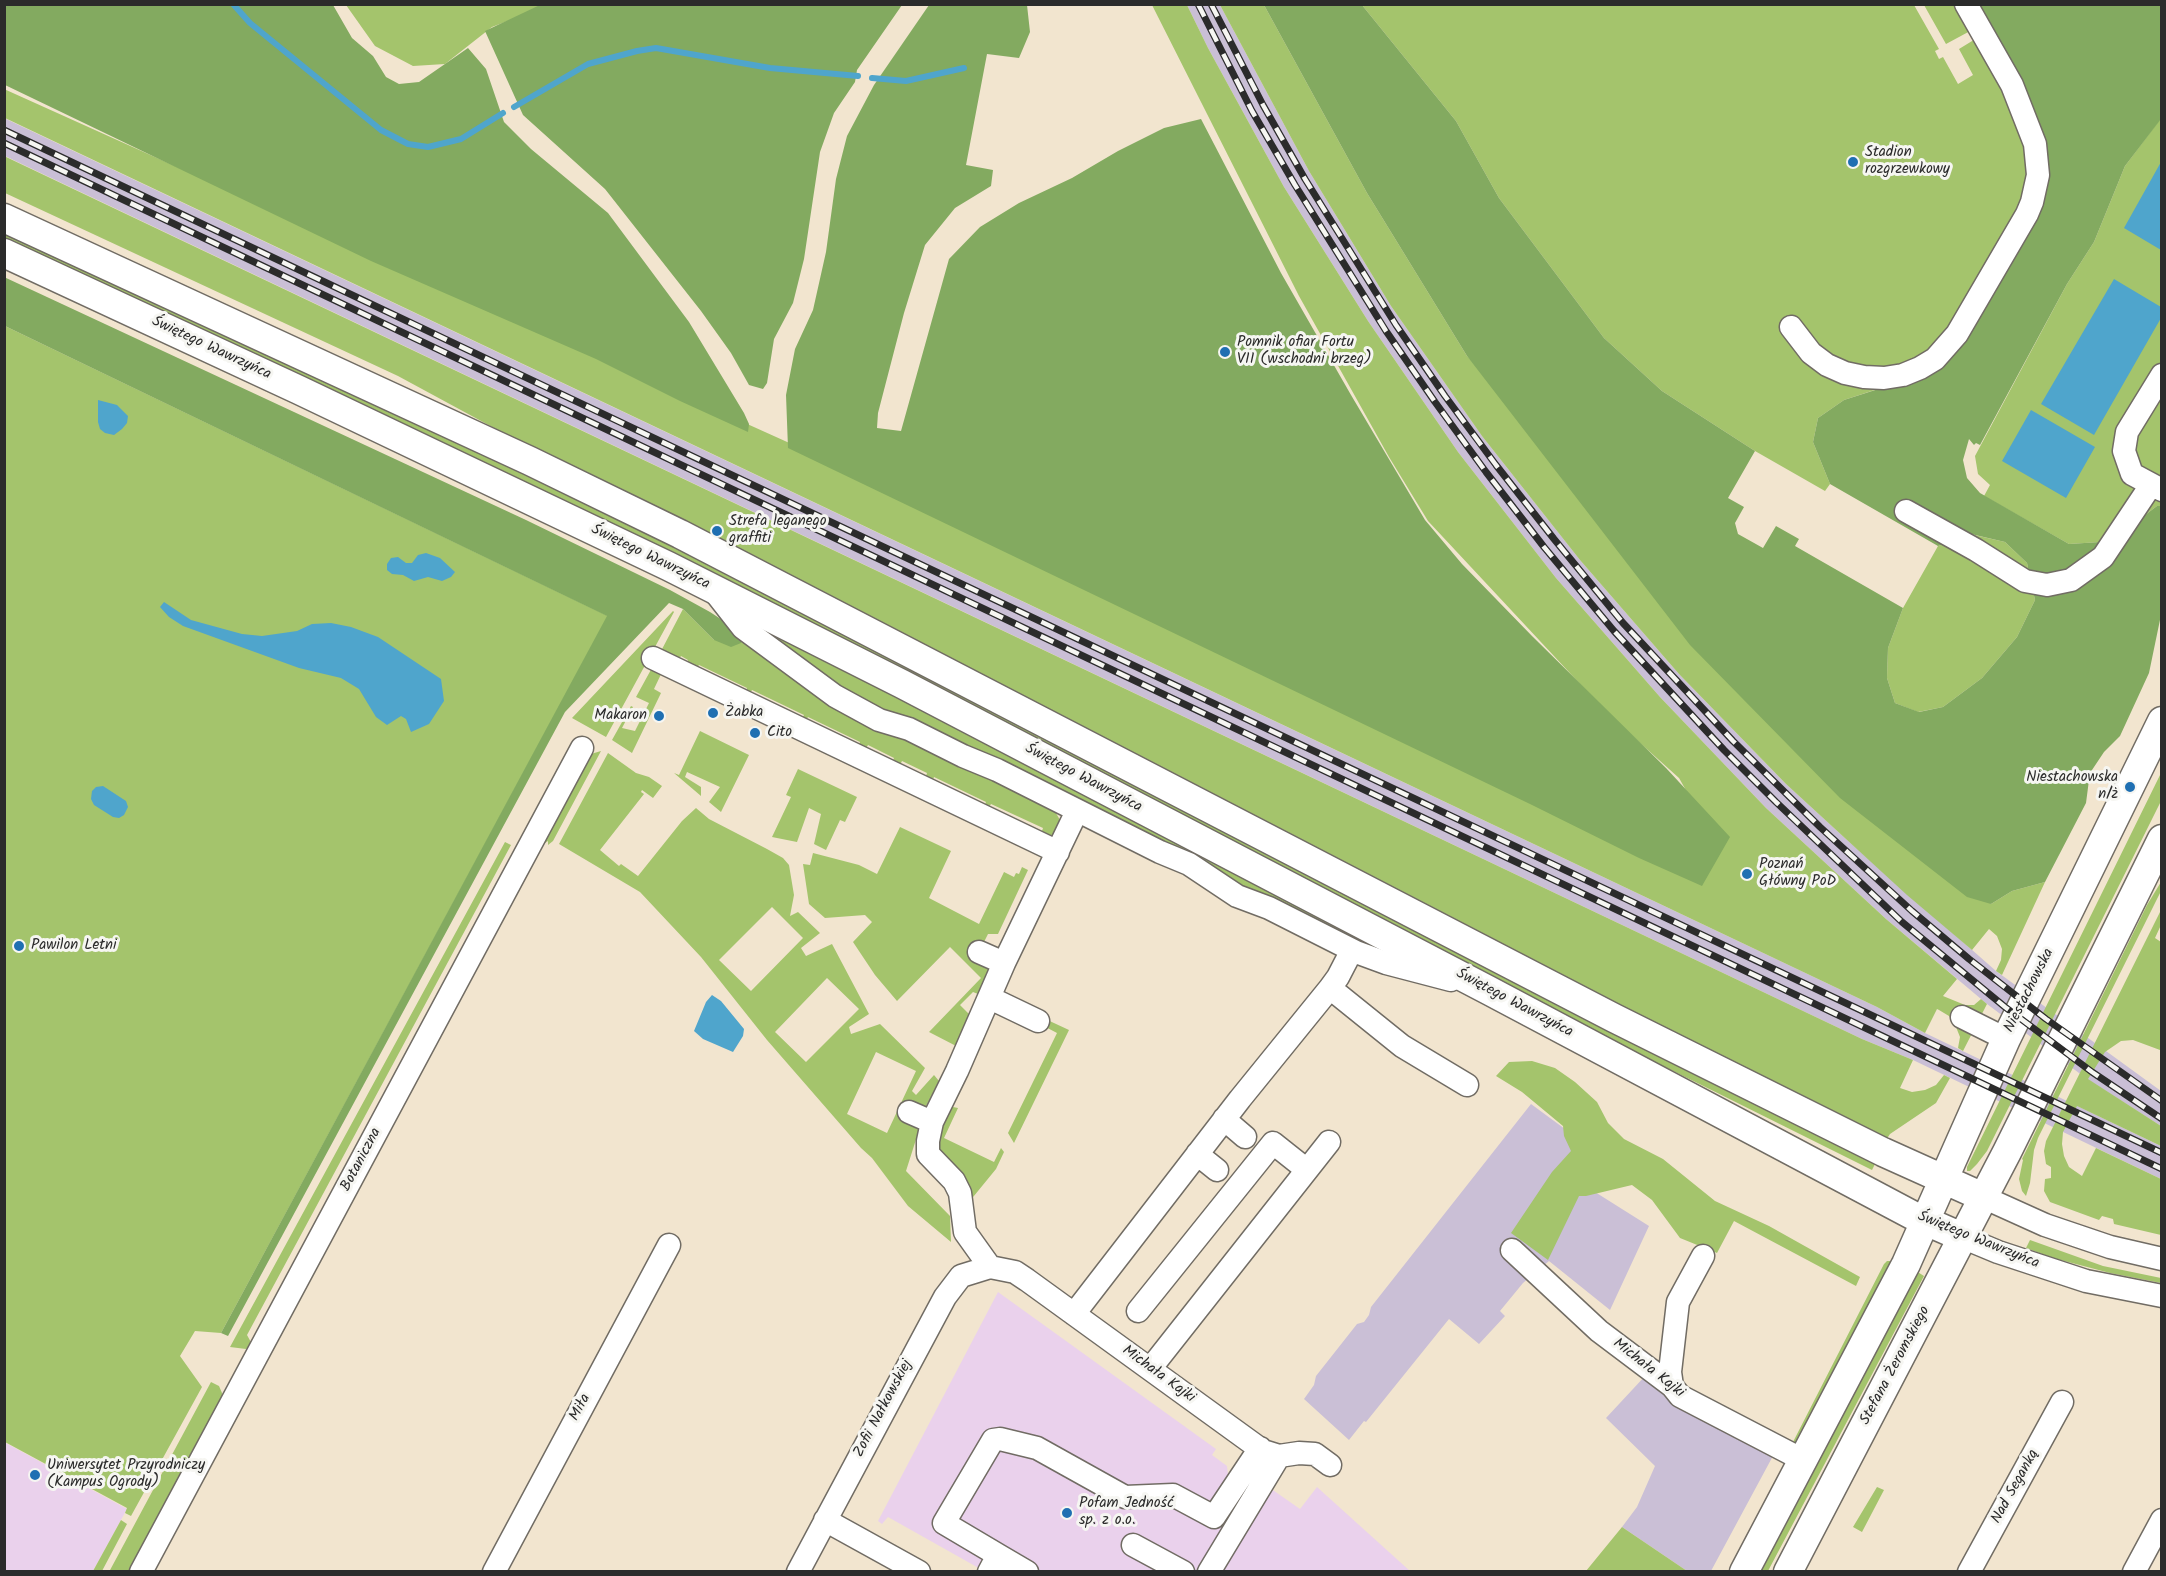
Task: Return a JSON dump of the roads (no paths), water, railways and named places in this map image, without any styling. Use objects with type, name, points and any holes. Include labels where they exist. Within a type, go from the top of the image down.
[{"type":"main road","points":[[4,218],[530,461],[680,534],[1614,1018],[1883,1152],[1983,1197]]},
{"type":"main road","name":"Świętego Wawrzyńca","points":[[4,253],[614,539],[912,690],[1925,1221],[1962,1237]]},
{"type":"main road","name":"Niestachowska","points":[[1803,1461],[1906,1264],[2006,1039],[2162,721]]},
{"type":"main road","name":"Stefana Żeromskiego","points":[[1788,1572],[2002,1161],[2162,839]]},
{"type":"main road","points":[[1744,1572],[1803,1461]]},
{"type":"street","points":[[1791,327],[1811,353],[1827,365],[1845,373],[1864,378],[1884,378],[1903,375],[1920,368],[1935,359],[1957,334],[2027,214],[2038,175],[2035,144],[2012,85],[1966,4]]},
{"type":"street","points":[[1906,511],[1976,550],[2025,581],[2047,585],[2071,580],[2103,557],[2156,487],[2132,474],[2124,451],[2127,432],[2162,375]]},
{"type":"street","points":[[711,588],[743,628],[835,696],[879,720],[909,729],[997,770],[1160,852],[1189,864],[1237,896],[1269,908],[1352,950],[1386,963],[1488,990]]},
{"type":"street","points":[[653,658],[1058,852]]},
{"type":"street","points":[[726,704],[769,724],[798,727]]},
{"type":"street","name":"Botaniczna","points":[[141,1572],[582,748]]},
{"type":"street","points":[[990,1268],[965,1232],[960,1193],[954,1181],[928,1154],[928,1141],[932,1122],[980,1002],[1004,963],[1077,811]]},
{"type":"street","points":[[968,819],[1014,841],[1058,852]]},
{"type":"street","points":[[1074,1314],[1224,1119],[1330,988],[1352,950]]},
{"type":"street","points":[[979,952],[1004,963]]},
{"type":"street","points":[[1330,988],[1402,1046],[1467,1085]]},
{"type":"street","points":[[980,1002],[1038,1021]]},
{"type":"street","points":[[1962,1017],[2006,1039]]},
{"type":"street","points":[[909,1112],[932,1122]]},
{"type":"street","points":[[1224,1119],[1245,1137]]},
{"type":"street","points":[[1150,1369],[1329,1142]]},
{"type":"street","points":[[1138,1311],[1273,1143],[1307,1170]]},
{"type":"street","points":[[1197,1154],[1217,1170]]},
{"type":"street","points":[[1983,1197],[2044,1225],[2110,1247],[2162,1259]]},
{"type":"street","name":"Świętego Wawrzyńca","points":[[1962,1237],[1998,1252],[2075,1278],[2162,1296]]},
{"type":"street","name":"Miła","points":[[494,1572],[669,1245]]},
{"type":"street","name":"Michała Kajki","points":[[1512,1250],[1599,1330],[1672,1386],[1680,1396],[1803,1461]]},
{"type":"street","points":[[1672,1386],[1670,1372],[1678,1302],[1703,1256]]},
{"type":"street","name":"Michała Kajki","points":[[990,1268],[1015,1272],[1270,1452]]},
{"type":"street","name":"Zofii Nałkowskiej","points":[[798,1572],[945,1297],[962,1276],[990,1268]]},
{"type":"street","name":"Nad Seganką","points":[[1969,1572],[2062,1402]]},
{"type":"street","points":[[1027,1572],[994,1563],[944,1523],[993,1440],[1000,1439],[1037,1448],[1125,1497],[1173,1495],[1214,1517],[1270,1452]]},
{"type":"street","points":[[1270,1452],[1315,1454],[1330,1466]]},
{"type":"street","points":[[1209,1572],[1270,1452]]},
{"type":"street","points":[[825,1520],[919,1572]]},
{"type":"street","points":[[2133,1572],[2162,1520]]},
{"type":"street","points":[[1133,1545],[1183,1572]]},
{"type":"water","points":[[2161,162],[2162,250],[2124,228]]},
{"type":"water","points":[[2114,279],[2161,307],[2161,318],[2094,435],[2041,404]]},
{"type":"water","points":[[98,400],[117,405],[128,416],[127,423],[114,435],[100,429]]},
{"type":"water","points":[[2031,410],[2095,447],[2066,498],[2002,461]]},
{"type":"water","points":[[426,553],[440,558],[455,572],[451,577],[442,581],[428,577],[414,581],[403,575],[392,574],[387,570],[387,564],[391,558],[398,557],[406,563],[412,563],[418,555]]},
{"type":"water","points":[[164,602],[191,620],[242,634],[262,636],[297,631],[312,624],[331,623],[351,627],[378,637],[441,679],[444,701],[429,724],[411,732],[406,719],[401,716],[387,725],[376,717],[359,689],[341,678],[299,668],[183,626],[169,617],[160,607]]},
{"type":"water","points":[[103,786],[126,801],[128,807],[124,815],[119,818],[113,817],[94,805],[91,799],[92,791],[96,787]]},
{"type":"water","points":[[712,995],[721,1001],[744,1029],[743,1036],[733,1052],[703,1039],[694,1031],[706,1002]]},
{"type":"waterway","points":[[233,4],[250,23],[381,130],[408,144],[428,147],[461,139],[503,113]]},
{"type":"waterway","points":[[514,107],[588,64],[656,48],[770,68],[858,76]]},
{"type":"waterway","points":[[872,78],[906,81],[964,68]]},
{"type":"railway","points":[[1198,4],[1252,111],[1386,331],[1486,472],[1544,547],[1614,631],[1724,750],[1902,922],[2005,1007],[2092,1072],[2162,1119]]},
{"type":"railway","points":[[1211,4],[1263,105],[1305,179],[1396,325],[1496,465],[1623,623],[1733,741],[1820,827],[1912,911],[2046,1019],[2162,1101]]},
{"type":"railway","points":[[4,130],[2162,1153]]},
{"type":"railway","points":[[4,143],[2162,1169]]},
{"type":"place","name":"Stadion rozgrzewkowy","points":[[1853,162]]},
{"type":"place","name":"Pomnik ofiar Fortu VII (wschodni brzeg)","points":[[1225,352]]},
{"type":"place","name":"Strefa leganego graffiti","points":[[717,531]]},
{"type":"place","name":"Żabka","points":[[713,713]]},
{"type":"place","name":"Makaron","points":[[659,716]]},
{"type":"place","name":"Cito","points":[[755,733]]},
{"type":"place","name":"Niestachowska n/ż","points":[[2130,787]]},
{"type":"place","name":"Poznań Główny PoD","points":[[1747,874]]},
{"type":"place","name":"Pawilon Letni","points":[[19,946]]},
{"type":"place","name":"Uniwersytet Przyrodniczy (Kampus Ogrody)","points":[[35,1475]]},
{"type":"place","name":"Pofam Jedność sp. z o.o.","points":[[1067,1513]]}]
